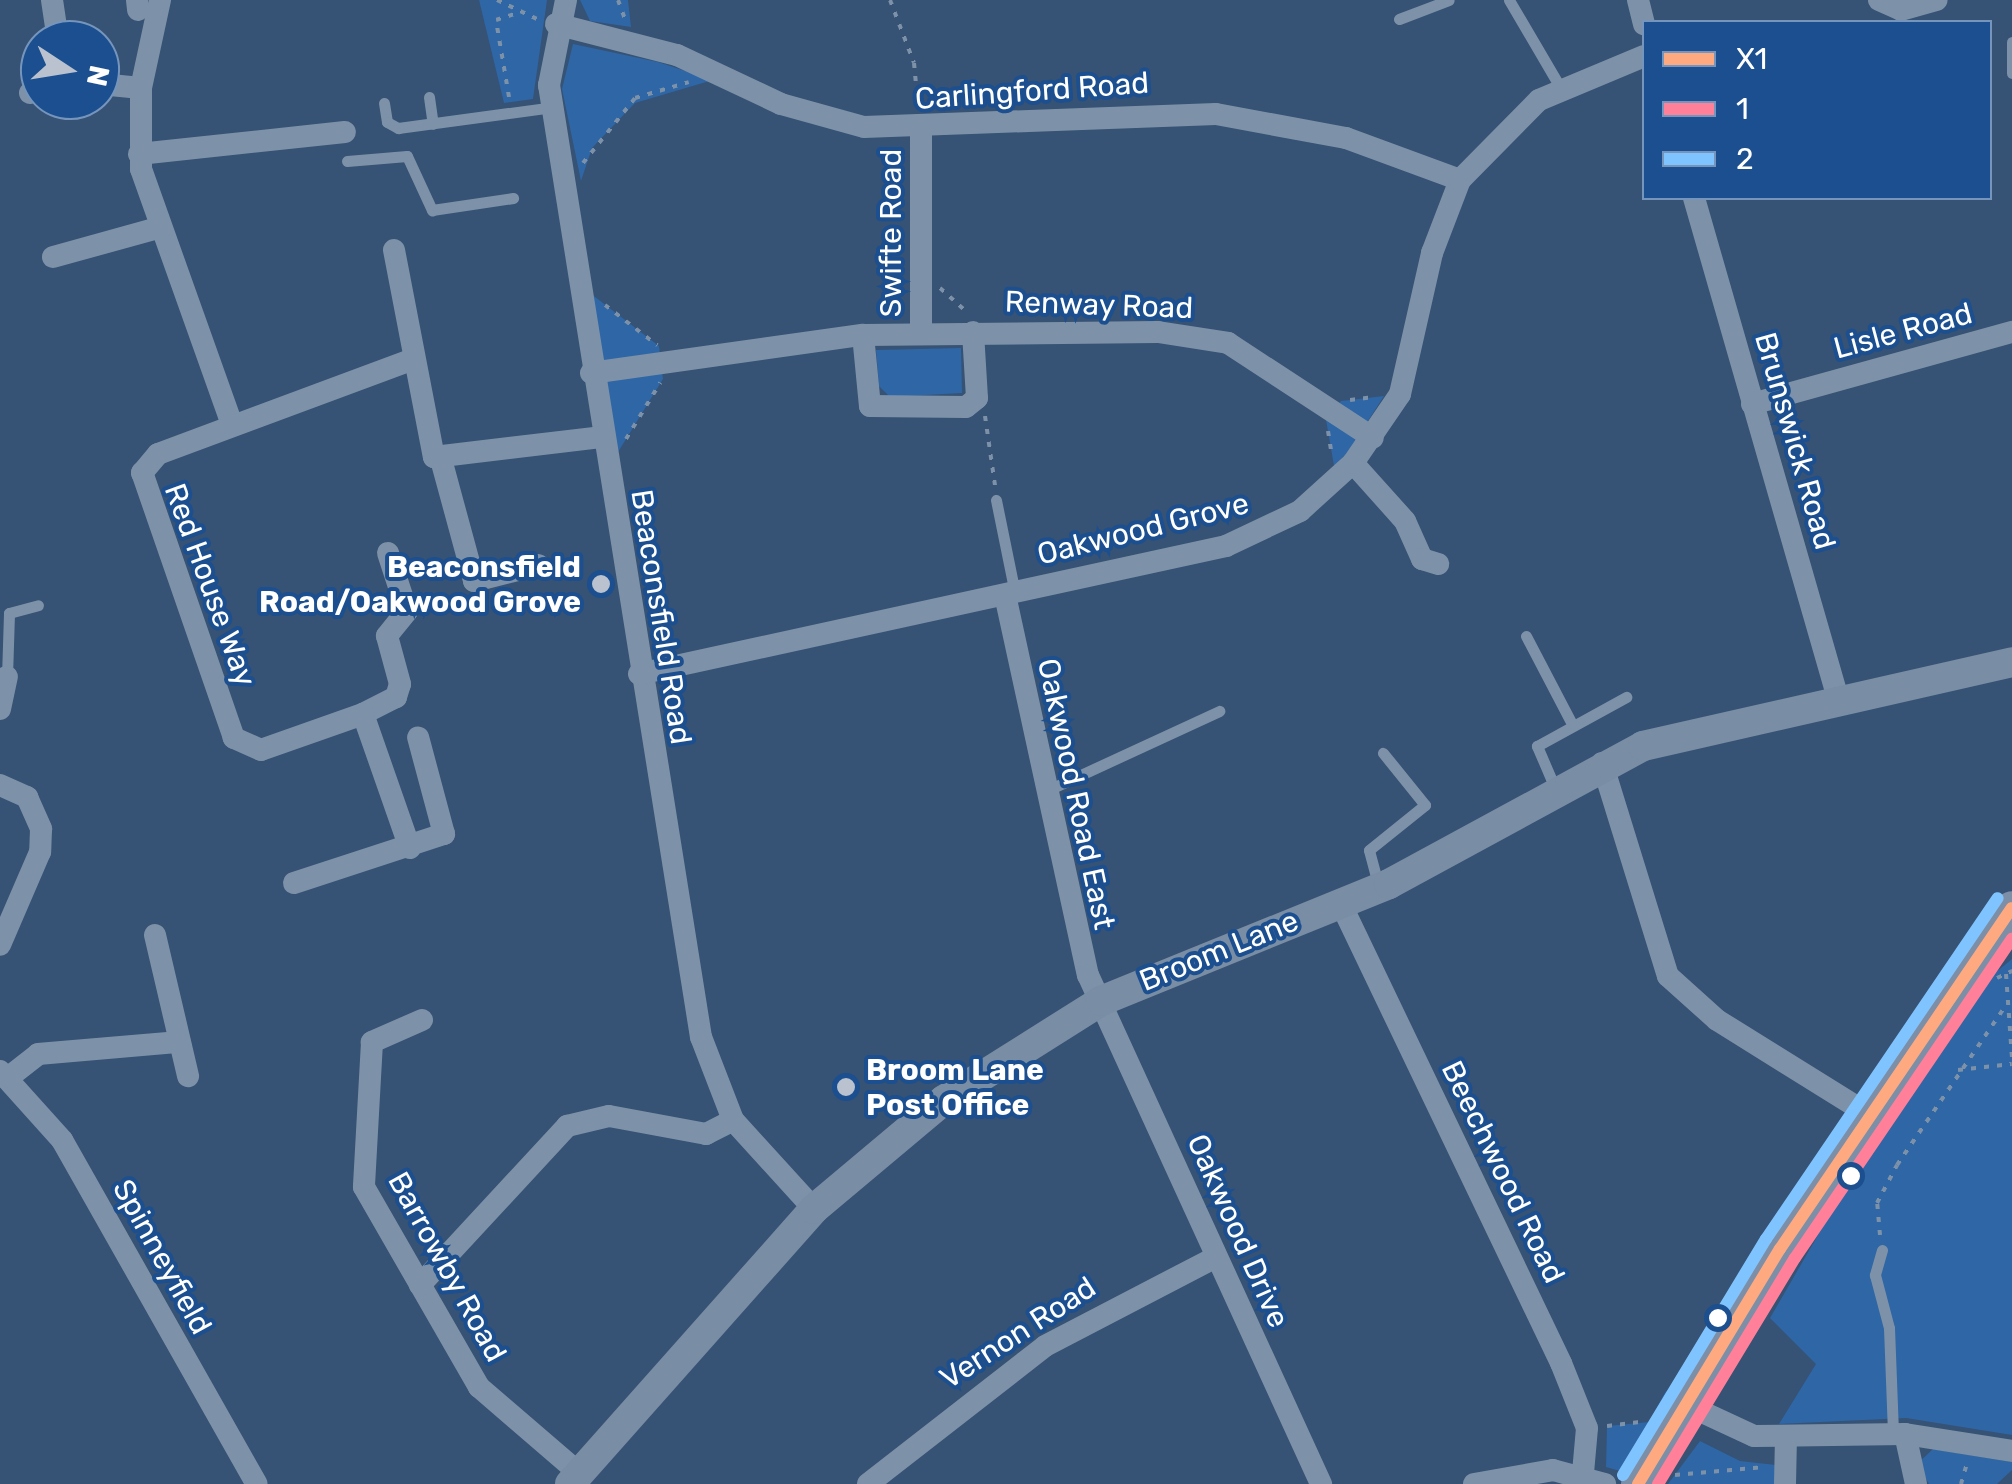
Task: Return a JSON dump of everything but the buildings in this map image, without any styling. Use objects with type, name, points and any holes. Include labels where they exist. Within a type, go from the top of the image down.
[{"type":"main road","name":"Broom Lane","points":[[574,1479],[814,1209],[944,1100],[1101,1001],[1380,887],[1602,763],[1678,735],[2012,662]]},
{"type":"main road","points":[[1640,1480],[1871,1116],[2012,908]]},
{"type":"street","name":"Beaconsfield Road","points":[[566,0],[556,24],[553,107],[601,437],[701,1037],[733,1120],[814,1209]]},
{"type":"street","points":[[1878,0],[1900,10],[1937,0]]},
{"type":"street","points":[[145,3],[139,154],[232,424]]},
{"type":"street","name":"Carlingford Road","points":[[556,24],[723,74],[808,114],[921,132],[1095,113],[1216,114],[1346,138],[1460,180]]},
{"type":"street","name":"Oakwood Grove","points":[[640,674],[1251,537],[1310,504],[1353,464],[1374,438],[1410,369],[1432,254],[1460,180],[1513,120],[1560,88],[1642,57]]},
{"type":"street","points":[[120,86],[141,88]]},
{"type":"street","points":[[139,154],[344,132]]},
{"type":"street","name":"Swifte Road","points":[[921,132],[921,334]]},
{"type":"street","name":"Brunswick Road","points":[[1695,200],[1839,702]]},
{"type":"street","points":[[53,257],[161,227]]},
{"type":"street","points":[[394,250],[414,359],[474,581],[538,566]]},
{"type":"street","name":"Renway Road","points":[[974,332],[974,404]]},
{"type":"street","name":"Renway Road","points":[[591,374],[863,335],[1143,332],[1228,343],[1374,438]]},
{"type":"street","name":"Lisle Road","points":[[1752,404],[2012,332]]},
{"type":"street","points":[[863,335],[870,406],[974,404]]},
{"type":"street","name":"Red House Way","points":[[364,714],[261,750],[234,738],[141,486],[158,454],[414,359]]},
{"type":"street","points":[[442,463],[601,437]]},
{"type":"street","points":[[1353,464],[1405,520],[1422,559],[1438,564]]},
{"type":"street","points":[[388,553],[407,612],[387,636],[400,684],[396,697],[364,714],[410,848]]},
{"type":"street","name":"Oakwood Road East","points":[[1010,594],[1078,947],[1101,1001]]},
{"type":"street","points":[[0,709],[7,678]]},
{"type":"street","points":[[294,882],[436,839],[446,824],[418,737]]},
{"type":"street","points":[[1602,763],[1668,976],[1717,1020],[1871,1116]]},
{"type":"street","points":[[0,785],[26,797],[41,829],[40,852],[0,945]]},
{"type":"street","name":"Beechwood Road","points":[[1340,902],[1587,1428],[1594,1479]]},
{"type":"street","points":[[155,935],[188,1076]]},
{"type":"street","name":"Oakwood Drive","points":[[1101,1001],[1321,1484]]},
{"type":"street","name":"Barrowby Road","points":[[422,1020],[372,1042],[363,1177],[420,1285],[486,1396],[574,1479]]},
{"type":"street","points":[[4,1074],[38,1054],[180,1042]]},
{"type":"street","name":"Spinneyfield","points":[[4,1074],[62,1140],[256,1484]]},
{"type":"street","points":[[420,1285],[568,1126],[609,1116],[706,1134],[733,1120]]},
{"type":"street","name":"Vernon Road","points":[[868,1484],[1045,1346],[1216,1256]]},
{"type":"street","points":[[1686,1404],[1730,1431],[1786,1437],[1899,1434],[2012,1451]]},
{"type":"street","points":[[1899,1434],[1916,1484]]},
{"type":"street","points":[[1785,1475],[1786,1437]]},
{"type":"street","points":[[1474,1484],[1594,1479]]},
{"type":"lane","points":[[1398,19],[1450,0]]},
{"type":"lane","points":[[1509,0],[1560,88]]},
{"type":"lane","points":[[2012,42],[2012,73]]},
{"type":"lane","points":[[429,97],[433,124]]},
{"type":"lane","points":[[384,104],[391,127],[553,107]]},
{"type":"lane","points":[[347,160],[407,156],[432,210],[512,198]]},
{"type":"lane","points":[[996,500],[1010,594]]},
{"type":"lane","points":[[7,678],[9,614],[38,605]]},
{"type":"lane","points":[[1526,636],[1572,724]]},
{"type":"lane","points":[[1554,788],[1534,752],[1572,724],[1626,697]]},
{"type":"lane","points":[[1046,791],[1220,711]]},
{"type":"lane","points":[[1380,887],[1369,850],[1425,805],[1383,753]]},
{"type":"lane","points":[[1882,1250],[1875,1275],[1889,1328],[1899,1434]]},
{"type":"path","points":[[498,0],[517,13],[556,24]]},
{"type":"path","points":[[890,0],[914,63],[921,132]]},
{"type":"path","points":[[512,113],[496,20],[517,13]]},
{"type":"path","points":[[566,199],[597,136],[635,98],[723,74]]},
{"type":"path","points":[[974,404],[989,421],[996,500]]},
{"type":"path","points":[[1992,987],[2012,953]]},
{"type":"path","points":[[1997,978],[2009,972]]},
{"type":"path","points":[[1958,1070],[2012,1061],[2007,1004],[2009,972]]},
{"type":"path","points":[[1882,1250],[1877,1203],[1958,1070],[2007,1004]]},
{"type":"path","points":[[1587,1428],[1649,1422]]},
{"type":"path","points":[[1640,1480],[1785,1475]]},
{"type":"shaded area","points":[[479,0],[547,0],[533,99],[504,103]]},
{"type":"shaded area","points":[[580,0],[628,0],[631,27],[590,21]]},
{"type":"shaded area","points":[[573,44],[658,62],[713,80],[635,103],[592,148],[581,181],[562,89]]},
{"type":"shaded area","points":[[590,293],[659,346],[663,379],[615,457]]},
{"type":"shaded area","points":[[961,348],[962,393],[890,397],[879,386],[876,350]]},
{"type":"shaded area","points":[[1384,396],[1348,452],[1334,466],[1326,420],[1341,401]]},
{"type":"shaded area","points":[[2012,959],[2012,1435],[1906,1418],[1779,1424],[1816,1364],[1770,1318],[1880,1128],[1980,985]]},
{"type":"shaded area","points":[[1666,1391],[1675,1397],[1627,1473],[1606,1467],[1607,1426],[1649,1422]]},
{"type":"shaded area","points":[[1700,1441],[1740,1461],[1776,1465],[1777,1484],[1668,1484]]},
{"type":"shaded area","points":[[1933,1449],[2012,1462],[2012,1470],[1997,1484],[1929,1484],[1917,1464]]},
{"type":"transit line","name":"2","points":[[1623,1475],[1766,1239],[1998,898]]},
{"type":"transit line","name":"X1","points":[[1638,1484],[1780,1249],[2012,908]]},
{"type":"transit line","name":"1","points":[[1658,1484],[1795,1258],[2012,939]]},
{"type":"place","name":"Beaconsfield Road/Oakwood Grove","points":[[601,584]]},
{"type":"place","name":"Broom Lane Post Office","points":[[846,1087]]}]
